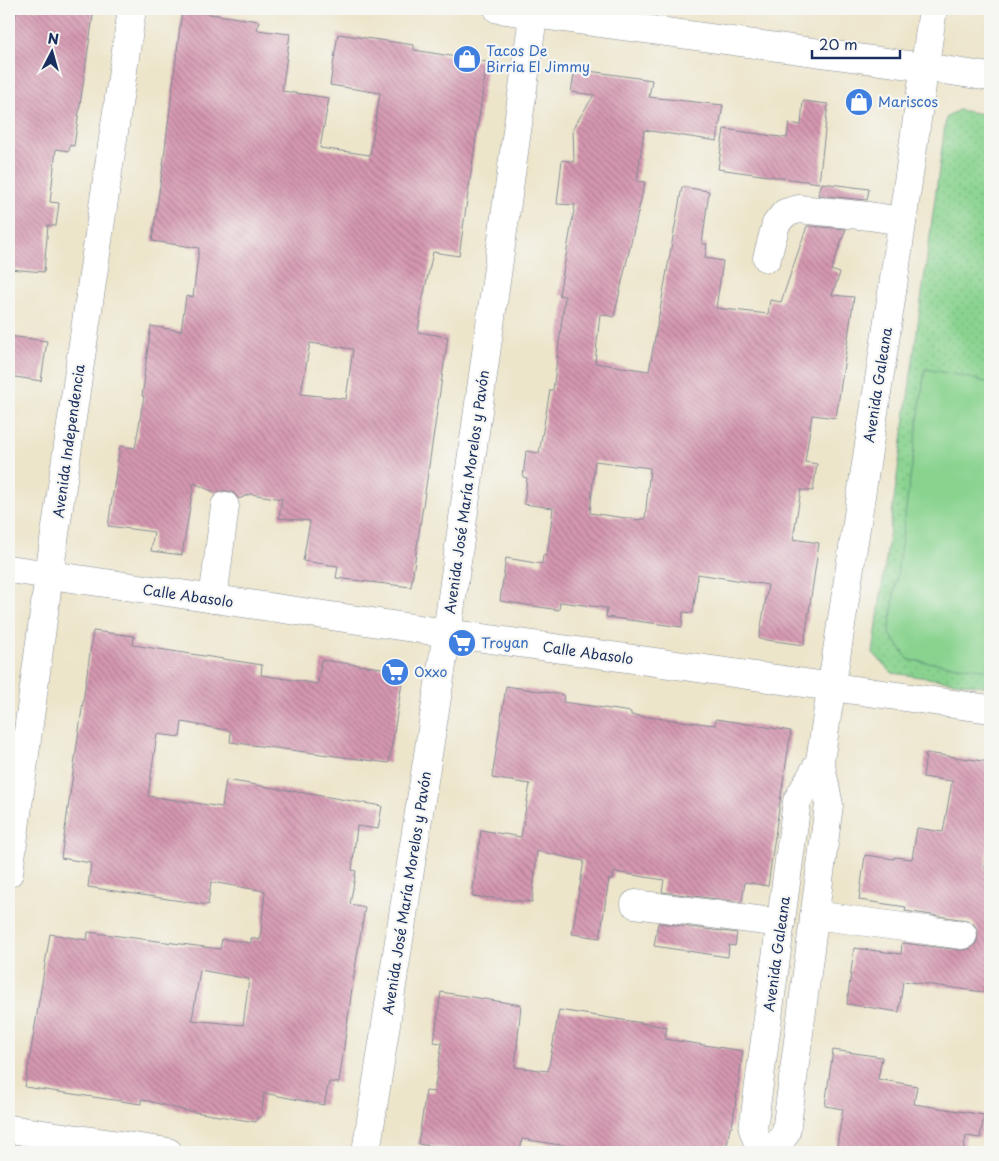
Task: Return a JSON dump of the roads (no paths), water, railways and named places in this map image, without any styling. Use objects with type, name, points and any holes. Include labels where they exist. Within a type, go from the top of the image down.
[{"type":"street","name":"Avenida Independencia","points":[[9,873],[49,575],[132,9]]},
{"type":"street","points":[[498,9],[534,11],[990,78]]},
{"type":"street","name":"Avenida Galeana","points":[[774,1152],[786,1132],[829,805],[820,761],[885,341],[933,9]]},
{"type":"street","name":"Avenida José María Morelos y Pavón","points":[[366,1152],[447,633],[534,11]]},
{"type":"street","points":[[767,258],[776,224],[785,213],[799,209],[902,221]]},
{"type":"street","points":[[213,600],[225,506]]},
{"type":"street","name":"Calle Abasolo","points":[[9,569],[213,600],[990,709]]},
{"type":"street","name":"Avenida Galeana","points":[[761,1152],[753,1129],[797,801],[820,761]]},
{"type":"street","points":[[636,904],[781,923]]},
{"type":"street","points":[[814,915],[963,935]]},
{"type":"street","points":[[9,1129],[168,1152]]},
{"type":"place","name":"Tacos De Birria El Jimmy","points":[[467,59]]},
{"type":"place","name":"Mariscos","points":[[859,102]]},
{"type":"place","name":"Troyan","points":[[462,643]]},
{"type":"place","name":"Oxxo","points":[[395,672]]}]
